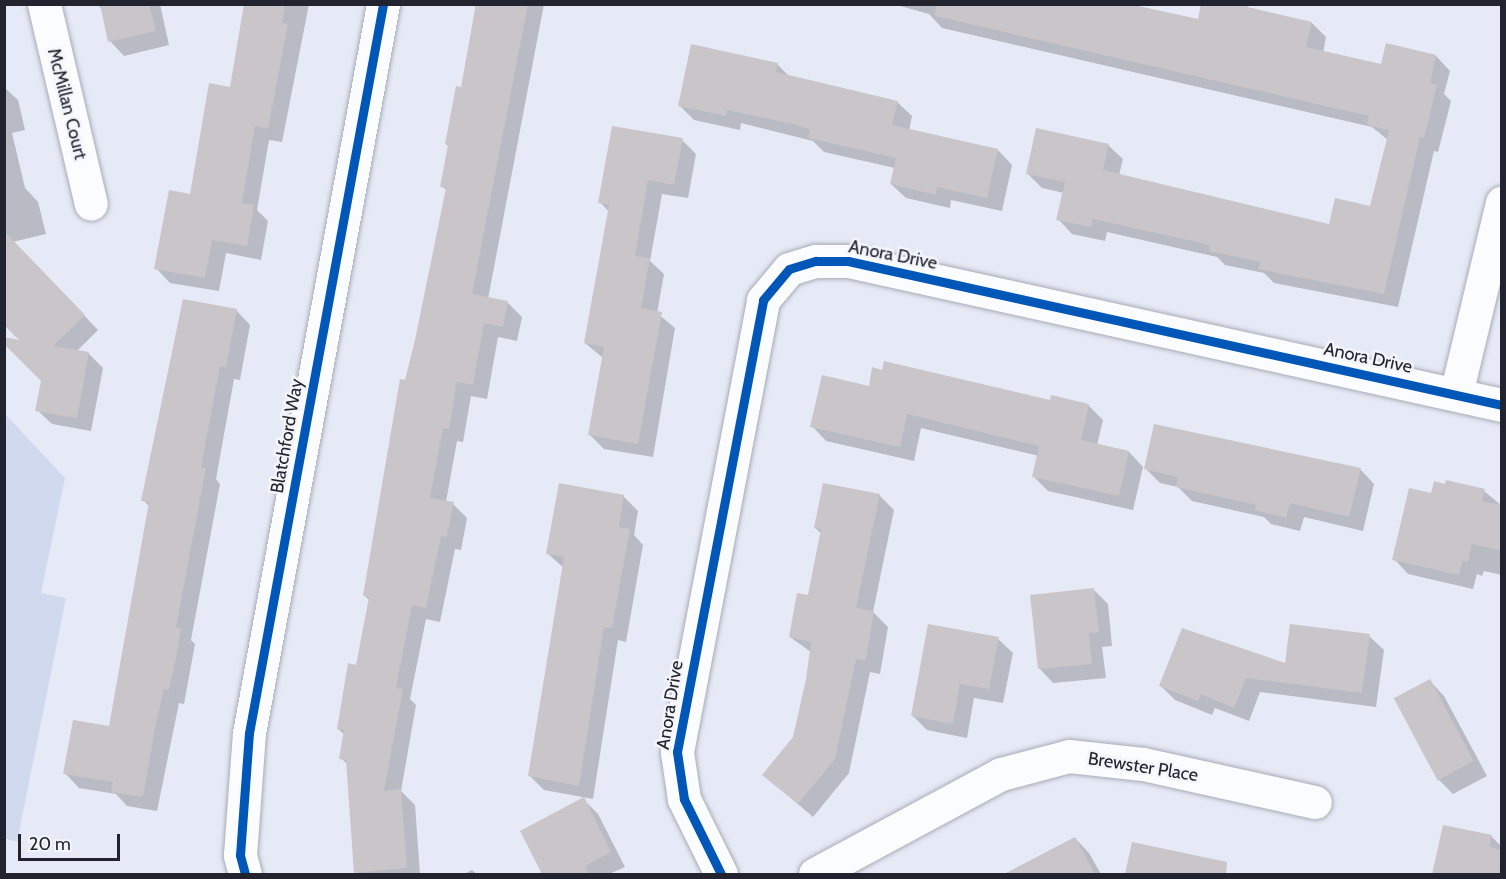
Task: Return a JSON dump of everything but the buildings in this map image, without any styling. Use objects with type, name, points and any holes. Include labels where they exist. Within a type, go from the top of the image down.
[{"type":"street","name":"McMillan Court","points":[[44,4],[91,204]]},
{"type":"street","name":"Blatchford Way","points":[[245,874],[240,855],[249,732],[382,4]]},
{"type":"street","points":[[1456,394],[1502,202]]},
{"type":"street","name":"Anora Drive","points":[[721,874],[684,799],[677,752],[763,300],[789,269],[816,261],[848,261],[1502,405]]},
{"type":"street","name":"Brewster Place","points":[[815,874],[1001,774],[1069,756],[1143,764],[1315,802]]},
{"type":"shaded area","points":[[4,413],[65,478],[41,593],[66,598],[17,842],[4,838]]},
{"type":"cycle path","points":[[245,874],[240,855],[249,733],[383,4]]},
{"type":"cycle path","points":[[721,874],[684,799],[677,752],[763,300],[789,269],[816,261],[848,261],[1502,405]]}]
